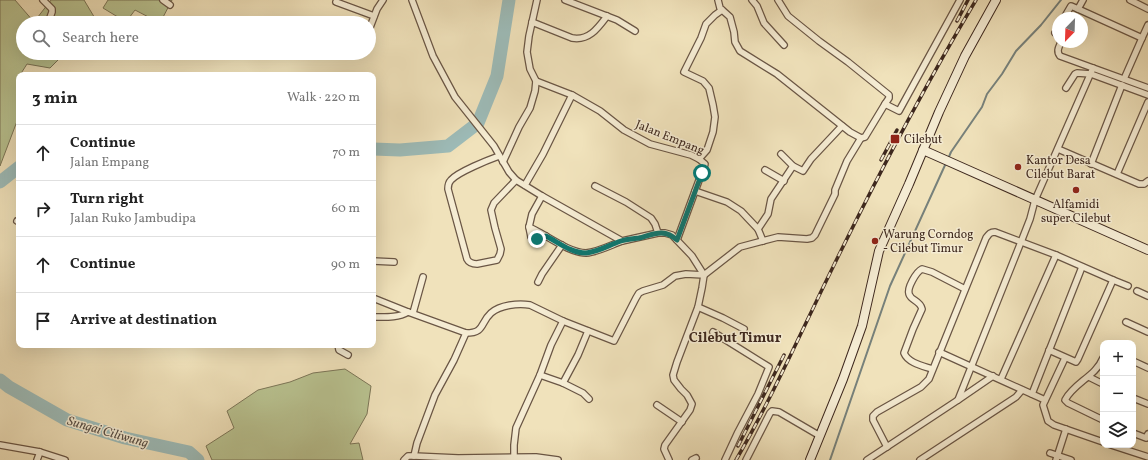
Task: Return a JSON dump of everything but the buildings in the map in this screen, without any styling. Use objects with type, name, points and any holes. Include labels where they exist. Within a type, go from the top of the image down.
[{"type":"main road","points":[[810,460],[843,380],[862,326],[879,251],[938,112],[965,56],[996,0]]},
{"type":"main road","points":[[923,150],[1148,250]]},
{"type":"street","points":[[43,0],[52,9],[51,16]]},
{"type":"street","points":[[163,0],[170,5]]},
{"type":"street","points":[[336,2],[374,16],[377,8],[383,0]]},
{"type":"street","points":[[412,0],[433,56],[454,97],[494,146],[509,172],[516,180],[542,196],[622,241]]},
{"type":"street","points":[[503,162],[519,127],[530,108],[535,91],[536,81],[530,69],[527,52],[537,0]]},
{"type":"street","points":[[565,0],[617,20],[635,31]]},
{"type":"street","points":[[718,0],[720,8],[730,17],[735,42],[740,51],[781,77],[842,126],[860,138]]},
{"type":"street","points":[[752,0],[757,6],[764,23],[784,45]]},
{"type":"street","points":[[376,299],[466,333],[474,333],[478,331],[491,313],[496,310],[514,304],[530,305],[562,321],[614,341],[636,298],[643,291],[664,285],[675,276],[686,274],[704,275],[740,247],[778,237],[812,238],[815,235],[835,194],[835,190],[847,161],[860,138],[865,137],[889,98],[889,95],[788,16],[778,0]]},
{"type":"street","points":[[885,104],[899,110],[960,0]]},
{"type":"street","points":[[1078,9],[1083,0]]},
{"type":"street","points":[[1130,0],[1148,9]]},
{"type":"street","points":[[1068,12],[1071,6],[1142,38]]},
{"type":"street","points":[[699,159],[707,150],[713,132],[713,104],[709,88],[703,81],[684,72],[701,38],[706,24],[722,10]]},
{"type":"street","points":[[532,22],[578,39],[590,35],[607,16]]},
{"type":"street","points":[[1124,79],[1148,25]]},
{"type":"street","points":[[1058,48],[1060,56],[1122,85],[1148,95]]},
{"type":"street","points":[[958,400],[1022,242],[1035,200],[1092,71]]},
{"type":"street","points":[[1066,88],[1075,74],[1092,71],[1124,79],[1148,88]]},
{"type":"street","name":"Jalan Empang","points":[[536,81],[572,95],[600,111],[624,130],[650,144],[699,159],[705,164],[677,240]]},
{"type":"street","points":[[1091,164],[1122,85]]},
{"type":"street","points":[[525,185],[543,154],[572,95]]},
{"type":"street","points":[[1117,174],[1148,102]]},
{"type":"street","points":[[781,154],[793,166],[803,171],[811,159],[842,126]]},
{"type":"street","points":[[1058,149],[1139,184],[1144,184],[1148,181]]},
{"type":"street","points":[[499,156],[463,172],[452,179],[449,183],[448,189],[467,259],[470,262],[477,264],[497,260],[499,258],[501,249],[491,210],[494,203],[516,180]]},
{"type":"street","points":[[758,230],[768,214],[771,199],[793,166]]},
{"type":"street","points":[[765,170],[784,181]]},
{"type":"street","points":[[595,186],[626,202],[651,218],[658,233]]},
{"type":"street","points":[[695,191],[727,202],[741,211],[758,230],[763,241]]},
{"type":"street","points":[[542,196],[532,214],[529,226],[572,250],[586,253],[622,241],[658,233],[665,233],[672,235],[692,256],[704,275],[698,307],[673,374],[674,380],[687,395],[692,404],[690,410],[665,445],[664,450],[668,460]]},
{"type":"street","points":[[887,447],[873,420],[873,416],[877,412],[921,387],[929,379],[965,288],[989,234],[996,232],[1056,255],[1128,286]]},
{"type":"street","points":[[538,282],[562,245]]},
{"type":"street","points":[[1001,379],[1056,255]]},
{"type":"street","points":[[376,261],[394,262]]},
{"type":"street","points":[[1032,394],[1082,267]]},
{"type":"street","points":[[932,369],[910,361],[904,353],[922,309],[918,302],[908,294],[910,286],[916,274],[922,269],[932,272],[965,288]]},
{"type":"street","points":[[411,312],[422,277]]},
{"type":"street","points":[[1049,350],[1076,362],[1113,280]]},
{"type":"street","points":[[1137,291],[1148,296]]},
{"type":"street","points":[[698,307],[744,329]]},
{"type":"street","points":[[376,317],[396,316],[411,312]]},
{"type":"street","points":[[514,457],[516,428],[562,321]]},
{"type":"street","points":[[1126,322],[1148,332]]},
{"type":"street","points":[[563,383],[578,355],[588,331]]},
{"type":"street","points":[[713,332],[769,367],[758,394],[725,460]]},
{"type":"street","points":[[414,456],[419,435],[435,395],[454,360],[466,333]]},
{"type":"street","points":[[338,348],[338,350],[348,355]]},
{"type":"street","points":[[939,352],[1045,400]]},
{"type":"street","points":[[1066,358],[1043,405],[1048,421],[1100,441]]},
{"type":"street","points":[[1136,362],[1148,368]]},
{"type":"street","points":[[1100,365],[1089,377],[1079,384],[1065,400],[1068,404],[1100,419]]},
{"type":"street","points":[[540,375],[563,383],[583,393],[589,399]]},
{"type":"street","points":[[867,460],[993,376]]},
{"type":"street","points":[[1089,377],[1100,382]]},
{"type":"street","points":[[920,460],[1016,398],[1022,390]]},
{"type":"street","points":[[1136,399],[1148,404]]},
{"type":"street","points":[[657,405],[682,422]]},
{"type":"street","points":[[746,460],[772,411],[779,412],[820,436]]},
{"type":"street","points":[[1057,458],[1066,429]]},
{"type":"street","points":[[1136,434],[1147,437]]},
{"type":"street","points":[[0,445],[40,452],[65,460]]},
{"type":"street","points":[[1120,448],[1148,457]]},
{"type":"street","points":[[37,460],[40,452]]},
{"type":"street","points":[[1050,452],[1057,458],[1071,460]]},
{"type":"street","points":[[404,460],[408,456],[503,459],[514,457],[541,457],[558,460]]},
{"type":"green space","points":[[0,0],[15,0],[29,16],[16,16],[16,60],[58,60],[50,68],[27,64],[22,72],[16,72],[16,124],[0,166]]},
{"type":"green space","points":[[51,0],[84,0],[94,16],[39,16]]},
{"type":"green space","points":[[108,0],[172,0],[164,16],[147,16],[135,10],[130,16],[116,16],[103,8]]},
{"type":"green space","points":[[345,369],[371,386],[367,414],[350,444],[359,443],[363,460],[212,460],[206,446],[234,428],[227,411],[258,390],[290,382],[313,373]]},
{"type":"waterway","name":"Sungai Ciliwung","points":[[376,149],[400,150],[448,146],[478,123],[497,76],[509,0]]},
{"type":"waterway","points":[[948,159],[951,152],[982,107],[987,94],[1002,74],[1016,51],[1041,25],[1061,0]]},
{"type":"waterway","points":[[830,460],[890,286],[946,163]]},
{"type":"waterway","name":"Sungai Ciliwung","points":[[0,182],[16,169]]},
{"type":"waterway","name":"Sungai Ciliwung","points":[[0,380],[9,387],[67,420],[125,438],[189,452],[198,460]]},
{"type":"railway","points":[[957,21],[968,0]]},
{"type":"railway","points":[[736,460],[774,389],[884,166],[938,66],[976,0]]},
{"type":"railway","points":[[881,160],[897,130]]},
{"type":"railway","points":[[738,446],[784,355]]},
{"type":"place","name":"Cilebut","points":[[895,139]]},
{"type":"place","name":"Kantor Desa Cilebut Barat","points":[[1018,167]]},
{"type":"place","name":"Alfamidi super Cilebut","points":[[1076,190]]},
{"type":"place","name":"Warung Corndog - Cilebut Timur","points":[[875,241]]},
{"type":"district","name":"Cilebut Timur","points":[[735,337]]},
{"type":"route","points":[[537,239],[542,239],[546,236],[572,250],[586,253],[622,241],[658,233],[672,235],[677,240],[702,173]]}]
